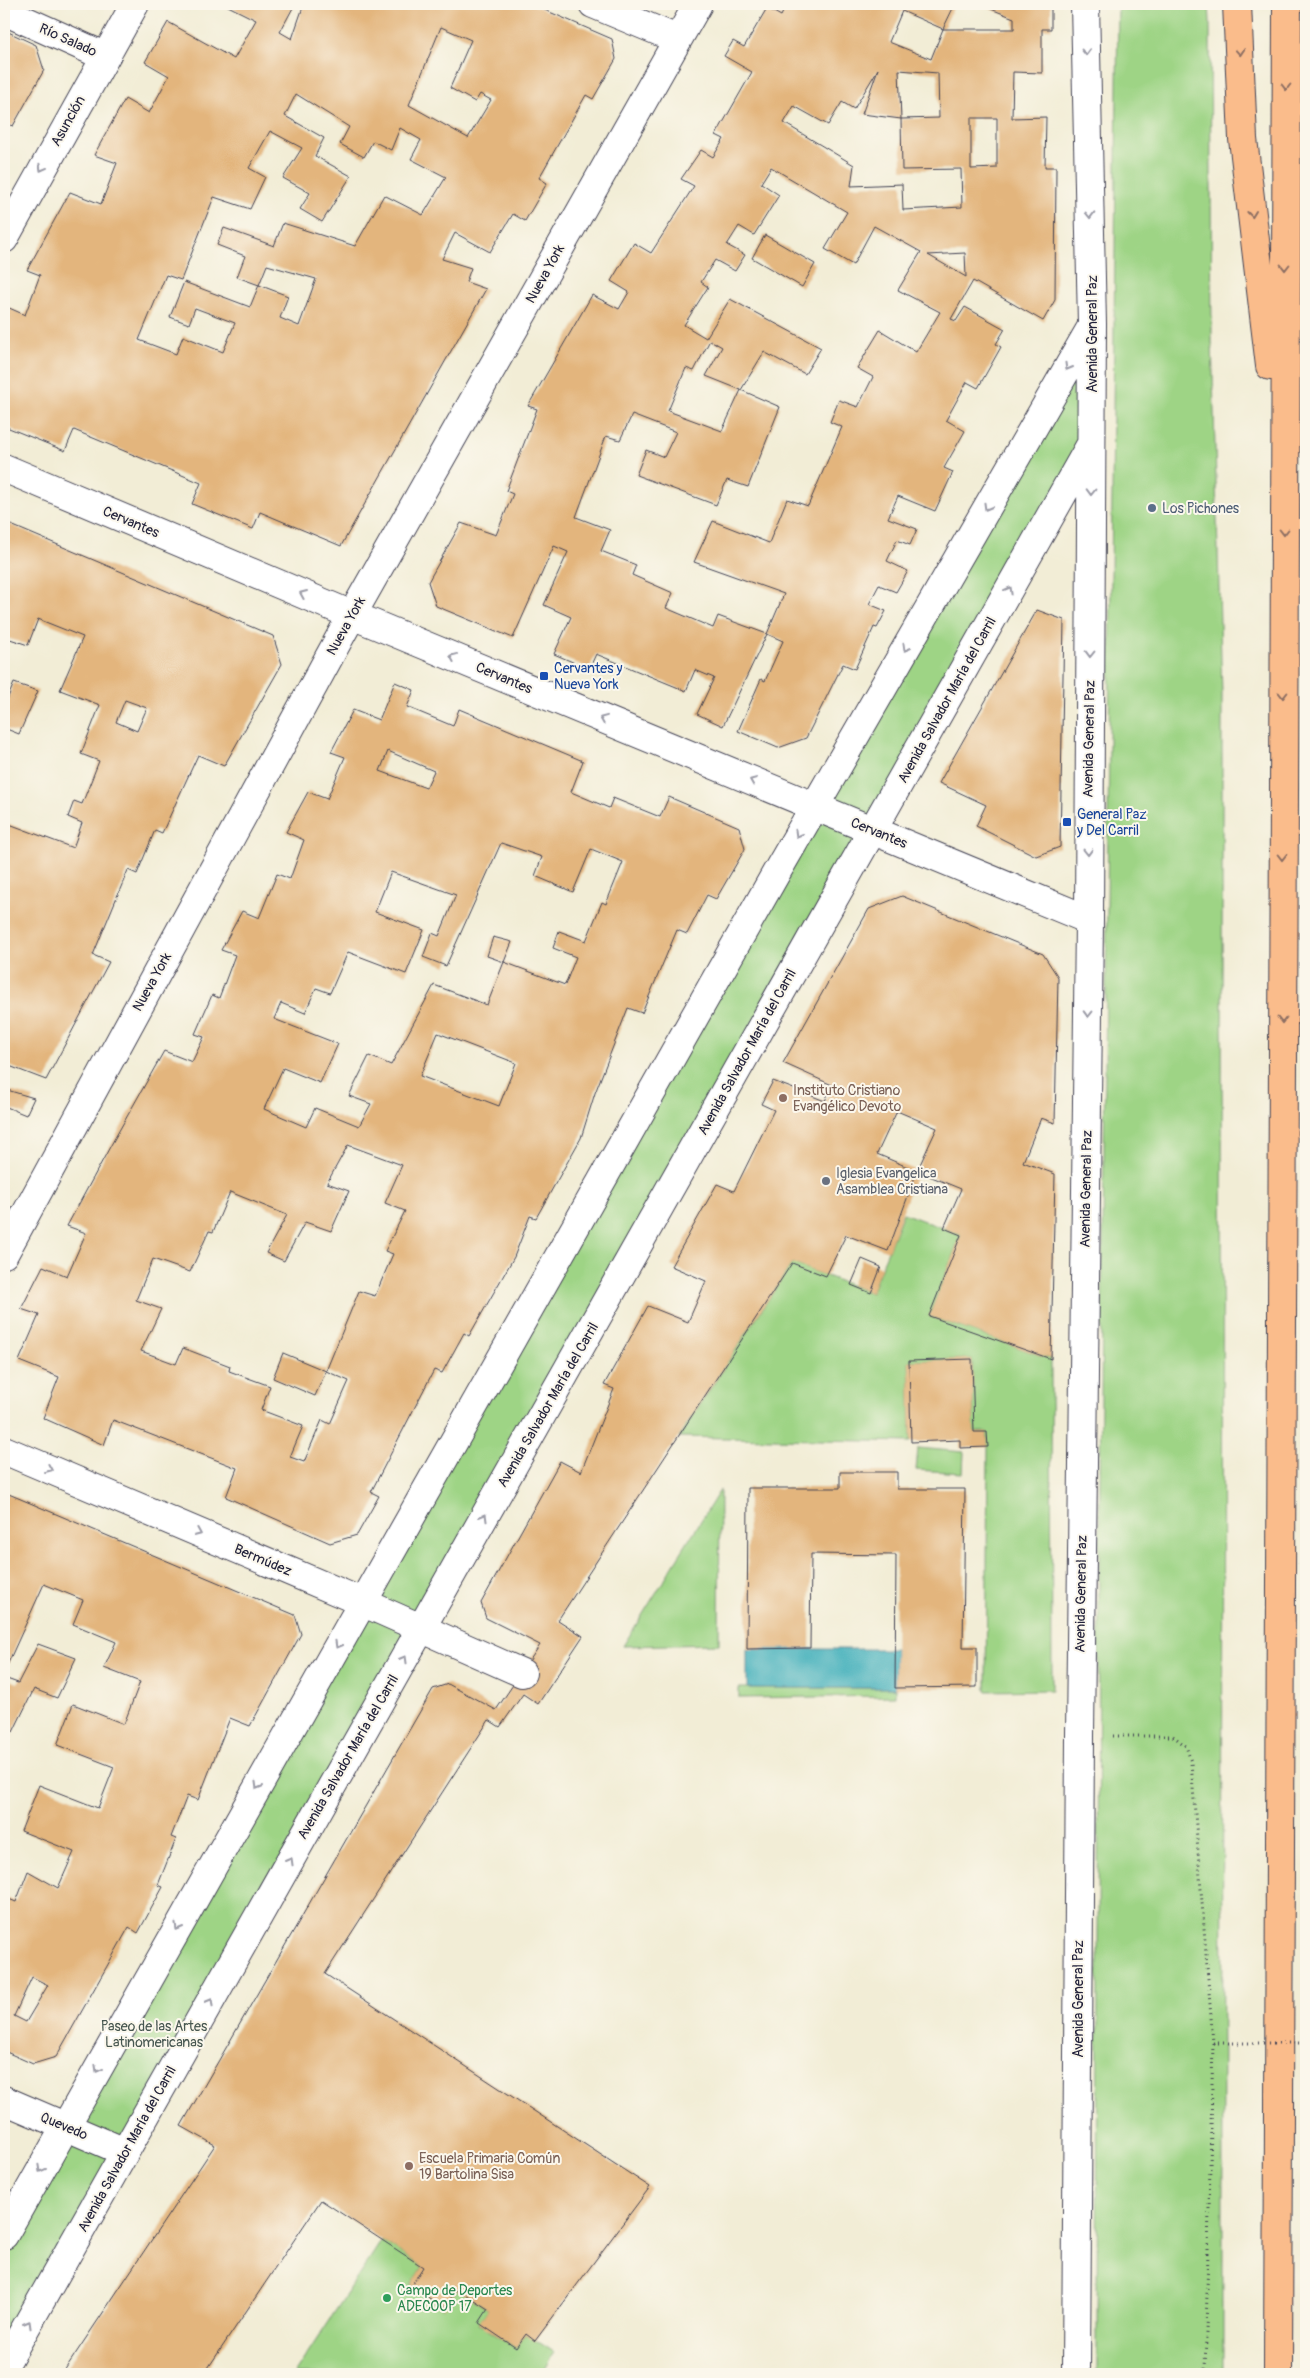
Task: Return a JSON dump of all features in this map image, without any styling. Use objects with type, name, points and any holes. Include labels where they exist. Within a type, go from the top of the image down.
[{"type":"highway","points":[[1237,4],[1243,139],[1284,484]]},
{"type":"highway","points":[[1278,2374],[1287,4]]},
{"type":"street","name":"Asunción","points":[[4,239],[134,4]]},
{"type":"street","points":[[593,4],[677,39]]},
{"type":"street","name":"Nueva York","points":[[4,1254],[352,615],[698,4]]},
{"type":"street","name":"Avenida General Paz","points":[[1076,2374],[1092,443],[1092,324],[1085,4]]},
{"type":"street","name":"Río Salado","points":[[4,11],[104,56]]},
{"type":"street","points":[[4,2235],[814,806],[1092,324]]},
{"type":"street","name":"Avenida Salvador María del Carril","points":[[4,2366],[1092,443]]},
{"type":"street","name":"Cervantes","points":[[4,468],[352,615],[1089,920]]},
{"type":"street","name":"Bermúdez","points":[[4,1450],[362,1602],[522,1673]]},
{"type":"street","name":"Quevedo","points":[[4,2100],[125,2152]]},
{"type":"path","points":[[1080,1736],[1173,1736],[1186,1746],[1191,1762],[1213,2043],[1205,2374]]},
{"type":"path","points":[[1213,2043],[1306,2043]]},
{"type":"green space","points":[[1118,4],[1209,4],[1210,21],[1212,340],[1222,694],[1223,2374],[1097,2374],[1099,1564]]},
{"type":"green space","name":"Paseo de las Artes Latinomericanas","points":[[1092,324],[1092,443],[4,2366],[4,2235]]},
{"type":"green space","points":[[903,1213],[961,1235],[929,1316],[1051,1359],[1052,1690],[986,1691],[988,1447],[987,1432],[974,1432],[972,1359],[909,1361],[911,1442],[679,1437],[792,1263],[871,1293]]},
{"type":"green space","points":[[918,1448],[964,1452],[963,1473],[916,1470]]},
{"type":"green space","points":[[720,1490],[719,1644],[623,1646]]},
{"type":"green space","points":[[739,1688],[895,1688],[895,1696],[739,1698]]},
{"type":"green space","name":"Campo de Deportes ADECOOP 17","points":[[382,2240],[423,2267],[411,2286],[443,2308],[457,2289],[488,2309],[479,2324],[516,2348],[526,2334],[554,2352],[543,2371],[551,2374],[294,2374]]},
{"type":"water","points":[[747,1649],[895,1649],[895,1688],[747,1688]]},
{"type":"building","points":[[224,4],[295,4],[280,32],[292,39],[304,4],[531,4],[612,39],[616,59],[593,99],[586,95],[539,178],[547,183],[525,221],[513,214],[490,252],[455,233],[442,259],[471,268],[466,282],[486,289],[341,546],[260,512],[253,529],[192,504],[201,483],[74,430],[65,451],[4,426],[4,313],[7,307],[25,315],[40,275],[27,270],[70,192],[101,204],[117,163],[94,155],[125,99],[149,113],[169,76],[145,62],[168,22],[234,59],[256,20]],"holes":[[[441,27],[471,40],[450,88],[475,102],[480,94],[491,100],[468,138],[409,105]],[[296,94],[349,127],[340,144],[364,157],[373,141],[391,150],[400,128],[421,140],[411,159],[446,177],[423,215],[384,195],[355,246],[283,223],[274,246],[224,228],[217,245],[245,256],[237,277],[259,285],[250,307],[184,282],[170,317],[189,324],[195,308],[235,323],[223,352],[183,336],[176,354],[139,340],[166,275],[181,280],[214,197],[250,209],[265,177],[249,168],[270,131],[302,148],[283,178],[310,193],[300,209],[322,222],[351,176],[315,156],[324,138],[285,116]],[[267,265],[316,279],[299,326],[280,318],[288,296],[259,285]]]},
{"type":"building","points":[[787,4],[955,4],[943,29],[1014,29],[1014,18],[978,4],[1051,4],[1051,29],[1042,29],[1042,73],[1013,72],[1012,118],[1046,117],[1045,167],[1056,167],[1055,300],[1043,321],[973,281],[951,319],[956,321],[965,307],[1005,329],[996,344],[1001,347],[978,388],[967,382],[946,420],[965,431],[944,468],[953,472],[935,511],[898,496],[888,518],[917,529],[910,545],[897,540],[887,561],[908,571],[896,592],[879,585],[869,604],[886,611],[877,628],[874,627],[855,669],[843,664],[806,738],[778,748],[738,731],[761,679],[765,681],[783,641],[767,634],[723,726],[697,714],[714,678],[695,670],[686,691],[596,654],[589,669],[554,654],[571,617],[544,605],[568,552],[554,546],[513,638],[436,606],[428,582],[461,523],[496,535],[513,494],[506,491],[537,409],[528,406],[592,295],[619,309],[629,292],[611,281],[634,243],[651,253],[694,186],[681,179],[701,150],[713,157],[724,139],[716,135],[752,72],[724,56],[733,41],[744,47],[767,8],[781,16]],"holes":[[[902,11],[943,29],[931,59],[889,42]],[[878,69],[862,114],[901,119],[902,170],[961,169],[962,207],[903,210],[902,184],[851,186],[854,165],[784,123],[794,106],[828,125],[842,102],[854,109]],[[899,70],[938,73],[939,118],[901,119]],[[971,118],[997,118],[997,168],[971,169]],[[771,167],[847,212],[825,249],[853,265],[874,226],[921,252],[898,290],[940,312],[916,352],[880,330],[857,368],[873,377],[858,407],[839,400],[830,422],[842,427],[808,506],[787,499],[769,543],[713,521],[694,562],[784,594],[767,634],[718,616],[713,628],[666,608],[673,593],[632,575],[636,565],[601,551],[610,530],[576,517],[606,436],[620,440],[632,415],[676,432],[664,457],[646,450],[636,475],[716,505],[727,480],[748,487],[780,407],[741,390],[764,352],[805,374],[821,348],[730,299],[706,338],[684,325],[708,287],[701,282],[715,260],[735,271],[745,255],[727,245],[739,226],[754,235],[779,195],[761,183]],[[965,253],[966,277],[928,255]],[[710,340],[722,347],[706,376],[741,390],[722,431],[668,411],[686,368],[694,371]]]},
{"type":"building","points":[[4,30],[36,45],[44,70],[13,126],[4,123]]},
{"type":"building","points":[[765,235],[815,264],[802,287],[752,258]]},
{"type":"building","points":[[4,522],[273,636],[282,664],[224,766],[198,755],[162,833],[155,830],[137,874],[128,870],[93,955],[109,962],[46,1080],[4,1064],[4,822],[73,848],[82,823],[68,817],[74,801],[82,804],[99,761],[81,754],[100,705],[60,690],[83,637],[38,619],[28,645],[4,637]],"holes":[[[125,700],[147,708],[137,731],[116,722]]]},
{"type":"building","points":[[1037,610],[1064,620],[1060,847],[1036,856],[976,826],[986,805],[939,783]]},
{"type":"building","points":[[395,682],[414,690],[407,707],[453,726],[459,709],[583,761],[571,792],[609,808],[613,798],[660,817],[669,797],[739,827],[745,849],[716,899],[707,895],[687,934],[677,930],[642,1013],[628,1008],[595,1093],[581,1138],[536,1218],[530,1216],[514,1257],[469,1336],[464,1333],[442,1373],[434,1370],[371,1492],[379,1496],[357,1535],[330,1543],[226,1497],[237,1468],[113,1420],[104,1445],[43,1418],[59,1377],[19,1361],[39,1315],[21,1309],[43,1266],[67,1276],[86,1233],[67,1226],[164,1051],[192,1062],[204,1037],[195,1034],[212,995],[219,998],[235,955],[221,950],[242,911],[259,918],[277,874],[290,879],[304,840],[286,832],[308,792],[327,799],[345,757],[331,752],[353,710],[379,720]],"holes":[[[388,751],[434,771],[426,788],[380,771]],[[501,843],[542,857],[535,876],[573,892],[591,849],[623,862],[606,904],[602,902],[586,941],[559,931],[553,948],[576,957],[565,985],[504,962],[487,1005],[434,985],[391,1065],[369,1056],[349,1096],[371,1104],[359,1126],[315,1108],[306,1127],[264,1109],[283,1068],[320,1083],[338,1044],[274,1019],[281,1003],[305,1013],[316,988],[330,993],[348,952],[406,974],[424,930],[375,912],[391,872],[456,895],[439,936],[432,933],[423,957],[446,966]],[[438,1033],[516,1063],[499,1106],[420,1076]],[[348,1145],[402,1165],[385,1203],[405,1211],[385,1251],[393,1254],[375,1296],[359,1291],[326,1371],[349,1381],[330,1424],[322,1420],[304,1462],[290,1457],[303,1426],[261,1410],[270,1386],[229,1371],[230,1366],[183,1348],[176,1364],[141,1351],[161,1309],[136,1300],[153,1259],[190,1272],[209,1231],[213,1232],[230,1192],[287,1215],[266,1253],[284,1261],[305,1222],[331,1231],[349,1191],[327,1183]]]},
{"type":"building","points":[[14,683],[38,691],[19,734],[4,728],[4,707]]},
{"type":"building","points":[[902,896],[1043,954],[1058,977],[1055,1123],[1041,1118],[1023,1162],[1055,1174],[1051,1359],[929,1316],[961,1235],[944,1228],[961,1189],[917,1171],[888,1251],[846,1235],[826,1276],[792,1263],[558,1620],[583,1636],[538,1704],[523,1694],[500,1727],[489,1720],[325,1974],[650,2187],[535,2341],[526,2334],[516,2348],[479,2323],[488,2309],[457,2289],[444,2308],[411,2286],[423,2267],[321,2200],[204,2374],[62,2374],[215,2145],[181,2126],[433,1689],[448,1684],[496,1710],[540,1645],[486,1618],[481,1603],[560,1461],[581,1472],[614,1389],[604,1385],[648,1306],[688,1322],[706,1281],[671,1266],[717,1184],[734,1191],[774,1110],[761,1104],[773,1081],[825,1101],[832,1085],[783,1063],[869,909]],"holes":[[[897,1111],[937,1128],[917,1171],[877,1154]]]},
{"type":"building","points":[[493,937],[512,942],[504,962],[487,956]]},
{"type":"building","points":[[7,1090],[34,1098],[26,1115],[4,1106],[4,1097]]},
{"type":"building","points":[[862,1259],[881,1267],[871,1293],[851,1285]]},
{"type":"building","points":[[283,1353],[326,1371],[315,1396],[273,1378]]},
{"type":"building","points":[[972,1359],[974,1432],[987,1432],[988,1447],[960,1448],[960,1440],[911,1442],[909,1361]]},
{"type":"building","points":[[840,1472],[897,1472],[897,1489],[965,1489],[963,1647],[977,1647],[977,1687],[895,1688],[896,1555],[811,1554],[810,1648],[747,1649],[748,1488],[840,1488]]},
{"type":"building","points":[[4,1492],[295,1615],[301,1634],[250,1726],[230,1718],[198,1800],[187,1796],[171,1837],[176,1839],[158,1885],[163,1887],[138,1933],[129,1927],[56,2057],[33,2064],[4,2051],[4,1897],[16,1902],[28,1871],[58,1888],[74,1852],[21,1831],[39,1785],[98,1808],[114,1767],[57,1745],[73,1704],[124,1724],[140,1682],[104,1668],[116,1642],[73,1624],[83,1600],[44,1584],[4,1672]],"holes":[[[32,1977],[48,1985],[26,2022],[14,2016]]]},
{"type":"building","points":[[38,1644],[76,1658],[57,1698],[34,1689],[13,1732],[4,1729],[4,1678],[18,1683]]},
{"type":"place","name":"Los Pichones","points":[[1152,508]]},
{"type":"place","name":"Cervantes y Nueva York","points":[[544,676]]},
{"type":"place","name":"General Paz y Del Carril","points":[[1067,822]]},
{"type":"place","name":"Instituto Cristiano Evangélico Devoto","points":[[783,1098]]},
{"type":"place","name":"Iglesia Evangelica Asamblea Cristiana","points":[[826,1181]]},
{"type":"place","name":"Escuela Primaria Común 19 Bartolina Sisa","points":[[409,2166]]},
{"type":"place","name":"Campo de Deportes ADECOOP 17","points":[[387,2298]]}]
